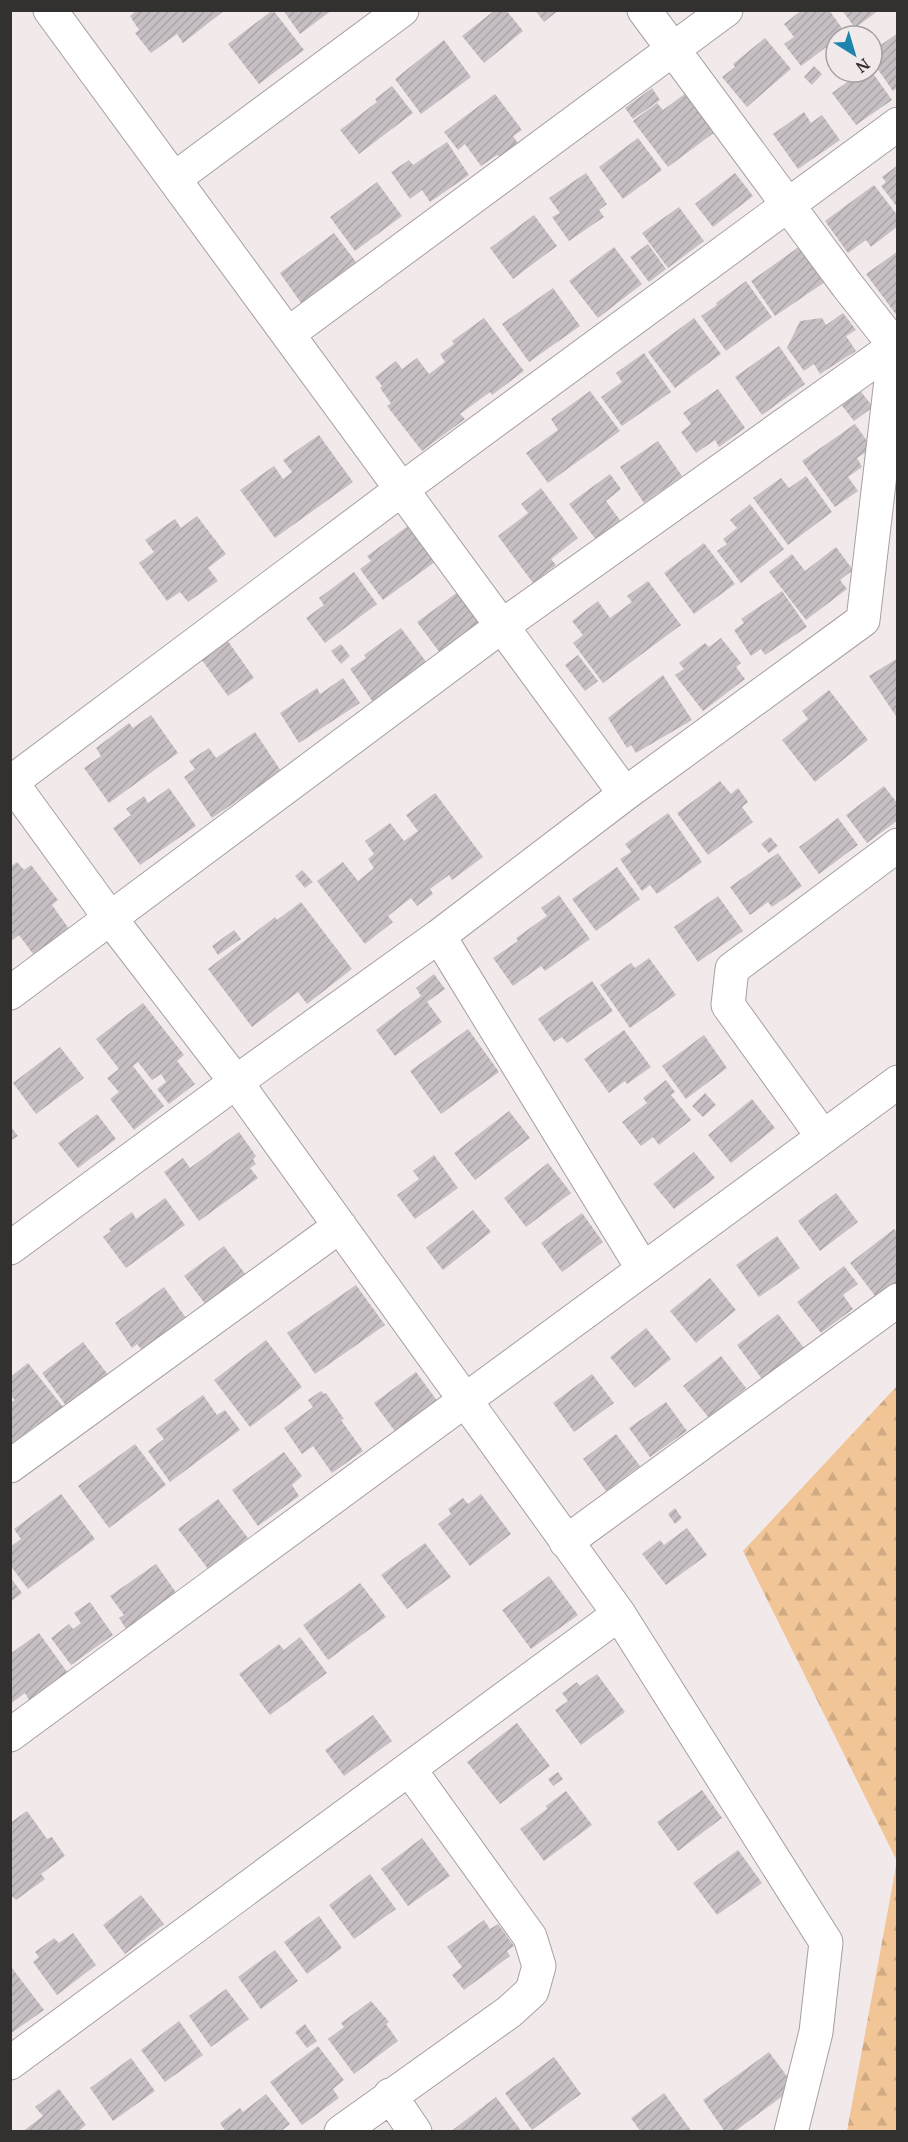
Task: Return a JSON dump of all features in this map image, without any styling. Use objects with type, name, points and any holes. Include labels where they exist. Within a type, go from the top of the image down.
[{"type":"street","points":[[174,179],[402,10]]},
{"type":"street","points":[[10,1248],[439,936],[625,794],[863,620],[893,407],[896,345],[788,205],[644,10]]},
{"type":"street","points":[[288,334],[726,10]]},
{"type":"street","points":[[55,12],[174,179],[625,794]]},
{"type":"street","points":[[791,2132],[816,2032],[826,1942],[619,1614],[236,1082],[110,918],[11,783],[402,489],[897,124]]},
{"type":"street","points":[[10,993],[502,626],[896,345]]},
{"type":"street","points":[[823,1137],[728,1005],[732,969],[897,845]]},
{"type":"street","points":[[439,936],[643,1269]]},
{"type":"street","points":[[10,1735],[897,1082]]},
{"type":"street","points":[[10,1466],[340,1226]]},
{"type":"street","points":[[566,1542],[897,1300]]},
{"type":"street","points":[[10,2063],[619,1614]]},
{"type":"street","points":[[341,2132],[509,2012],[532,1992],[539,1966],[530,1937],[410,1770]]},
{"type":"street","points":[[390,2096],[415,2132]]},
{"type":"green space","points":[[897,1386],[897,1861],[743,1551]]},
{"type":"green space","points":[[897,1861],[897,2131],[847,2131]]},
{"type":"building","points":[[137,10],[225,10],[183,43],[177,34],[151,53],[135,33],[139,30],[130,16]]},
{"type":"building","points":[[273,10],[304,50],[259,84],[228,44]]},
{"type":"building","points":[[283,10],[332,10],[300,34]]},
{"type":"building","points":[[495,10],[506,10],[523,31],[484,63],[462,36]]},
{"type":"building","points":[[535,10],[559,10],[544,22]]},
{"type":"building","points":[[802,10],[829,10],[839,24],[824,24],[824,49],[801,66],[784,44],[794,37],[784,24]]},
{"type":"building","points":[[842,10],[879,10],[860,24],[852,24]]},
{"type":"building","points":[[898,33],[898,87],[893,91],[884,78],[884,43]]},
{"type":"building","points":[[765,38],[791,69],[747,107],[722,77],[735,67],[733,64]]},
{"type":"building","points":[[444,40],[471,77],[421,114],[395,79]]},
{"type":"building","points":[[814,66],[822,74],[812,85],[804,77]]},
{"type":"building","points":[[844,84],[881,84],[892,100],[856,125],[832,93]]},
{"type":"building","points":[[392,86],[413,113],[359,154],[340,130],[377,102],[375,99]]},
{"type":"building","points":[[652,88],[660,100],[633,119],[625,108]]},
{"type":"building","points":[[686,93],[715,132],[668,167],[633,121],[657,103],[663,110]]},
{"type":"building","points":[[495,94],[522,130],[513,136],[519,145],[501,158],[497,155],[481,166],[465,144],[458,150],[444,132]]},
{"type":"building","points":[[804,112],[811,123],[822,115],[840,140],[798,169],[773,134]]},
{"type":"building","points":[[638,138],[662,170],[623,199],[599,167]]},
{"type":"building","points":[[447,142],[469,175],[430,202],[422,190],[410,199],[391,172],[409,160],[413,165]]},
{"type":"building","points":[[898,165],[898,208],[881,186],[886,182],[882,177]]},
{"type":"building","points":[[586,173],[607,204],[599,210],[604,217],[569,241],[552,217],[560,213],[549,198]]},
{"type":"building","points":[[735,173],[753,196],[713,227],[695,204]]},
{"type":"building","points":[[377,182],[402,216],[355,251],[330,217]]},
{"type":"building","points":[[874,185],[898,216],[898,226],[871,247],[866,240],[848,253],[825,221]]},
{"type":"building","points":[[679,207],[704,241],[668,268],[642,233]]},
{"type":"building","points":[[534,215],[557,246],[513,279],[490,248]]},
{"type":"building","points":[[334,233],[356,262],[301,303],[280,273]]},
{"type":"building","points":[[648,244],[666,269],[649,282],[630,257]]},
{"type":"building","points":[[800,246],[825,282],[775,316],[751,281]]},
{"type":"building","points":[[614,247],[642,284],[598,318],[569,281]]},
{"type":"building","points":[[898,251],[898,317],[866,274]]},
{"type":"building","points":[[746,281],[772,317],[726,351],[701,316]]},
{"type":"building","points":[[553,288],[580,326],[529,362],[502,324]]},
{"type":"building","points":[[843,313],[856,330],[846,336],[856,351],[820,374],[814,364],[804,371],[787,348],[800,321],[822,318],[826,325]]},
{"type":"building","points":[[484,318],[524,371],[492,395],[490,392],[460,414],[465,419],[422,451],[387,406],[391,403],[375,377],[396,361],[402,369],[417,358],[429,374],[445,362],[440,354],[454,344],[452,341]]},
{"type":"building","points":[[694,318],[721,354],[675,388],[648,352]]},
{"type":"building","points":[[779,346],[805,384],[762,415],[735,377]]},
{"type":"building","points":[[644,353],[671,392],[622,426],[601,397],[622,382],[616,373]]},
{"type":"building","points":[[858,388],[873,407],[854,421],[839,402]]},
{"type":"building","points":[[718,389],[745,428],[719,447],[715,440],[696,453],[681,432],[691,424],[683,413]]},
{"type":"building","points":[[590,391],[620,431],[548,483],[526,453],[558,430],[551,419]]},
{"type":"building","points":[[855,424],[872,448],[857,458],[862,467],[848,477],[858,491],[835,507],[802,461]]},
{"type":"building","points":[[319,435],[353,482],[275,538],[240,490],[274,466],[283,479],[292,472],[283,460]]},
{"type":"building","points":[[658,441],[682,476],[644,503],[620,467]]},
{"type":"building","points":[[610,474],[621,489],[606,501],[622,523],[597,541],[569,504]]},
{"type":"building","points":[[806,476],[832,512],[788,545],[753,498],[781,478],[789,488]]},
{"type":"building","points":[[541,488],[578,538],[551,559],[556,565],[533,583],[498,536],[528,513],[521,504]]},
{"type":"building","points":[[750,504],[784,549],[741,583],[717,551],[727,544],[723,539],[737,528],[730,520]]},
{"type":"building","points":[[197,516],[226,554],[208,568],[218,581],[188,602],[180,592],[167,601],[139,563],[154,552],[145,540],[175,519],[181,528]]},
{"type":"building","points":[[412,523],[439,559],[383,600],[360,569],[371,561],[367,556]]},
{"type":"building","points":[[704,543],[735,584],[694,614],[664,573]]},
{"type":"building","points":[[836,547],[853,570],[840,580],[847,589],[806,620],[769,572],[792,554],[805,571]]},
{"type":"building","points":[[354,572],[377,604],[325,643],[306,618],[324,605],[319,598]]},
{"type":"building","points":[[648,581],[681,625],[603,683],[573,643],[583,635],[572,621],[598,601],[610,618],[632,602],[627,596]]},
{"type":"building","points":[[782,591],[807,627],[765,655],[761,649],[751,656],[734,630],[744,623],[741,619]]},
{"type":"building","points":[[458,592],[481,623],[440,653],[417,622]]},
{"type":"building","points":[[401,628],[427,663],[373,702],[350,669],[366,658],[364,655]]},
{"type":"building","points":[[225,637],[254,678],[228,696],[199,656]]},
{"type":"building","points":[[721,638],[741,663],[736,667],[745,679],[703,711],[675,675],[684,669],[679,663],[705,643],[709,647]]},
{"type":"building","points":[[341,644],[350,656],[341,664],[331,651]]},
{"type":"building","points":[[578,655],[598,681],[585,691],[565,665]]},
{"type":"building","points":[[898,658],[898,715],[896,716],[869,676]]},
{"type":"building","points":[[663,675],[692,720],[636,753],[631,745],[627,748],[608,718]]},
{"type":"building","points":[[343,678],[360,703],[299,743],[280,713],[317,688],[320,694]]},
{"type":"building","points":[[829,690],[868,740],[815,782],[782,740],[808,719],[802,711]]},
{"type":"building","points":[[151,715],[178,753],[109,803],[84,768],[101,756],[96,748],[129,723],[133,728]]},
{"type":"building","points":[[255,732],[281,771],[212,818],[184,777],[195,769],[189,761],[209,748],[216,758]]},
{"type":"building","points":[[720,781],[731,794],[738,788],[748,802],[742,807],[753,822],[708,855],[677,813]]},
{"type":"building","points":[[884,786],[898,804],[898,820],[867,843],[846,815]]},
{"type":"building","points":[[169,788],[196,826],[140,865],[113,828],[131,815],[126,809],[144,796],[148,803]]},
{"type":"building","points":[[435,793],[483,857],[452,880],[449,875],[430,889],[433,894],[417,906],[411,898],[388,916],[393,922],[365,944],[317,881],[343,862],[358,881],[374,868],[368,859],[374,854],[365,841],[390,823],[404,841],[418,831],[406,815]]},
{"type":"building","points":[[668,813],[702,862],[657,894],[650,885],[642,891],[620,859],[631,852],[625,844]]},
{"type":"building","points":[[838,818],[858,845],[819,874],[799,847]]},
{"type":"building","points":[[770,837],[778,846],[769,853],[761,844]]},
{"type":"building","points":[[778,853],[802,886],[772,907],[768,902],[750,915],[730,887]]},
{"type":"building","points":[[17,862],[24,870],[31,865],[58,900],[52,905],[72,933],[37,959],[19,935],[10,942],[10,867]]},
{"type":"building","points":[[617,867],[640,899],[596,931],[572,899]]},
{"type":"building","points":[[302,870],[313,882],[305,888],[295,876]]},
{"type":"building","points":[[559,895],[590,939],[545,971],[541,966],[513,986],[493,958],[518,941],[516,938],[547,916],[541,908]]},
{"type":"building","points":[[718,896],[743,931],[698,962],[674,927]]},
{"type":"building","points":[[301,902],[352,969],[307,1004],[298,992],[252,1027],[208,969],[275,917],[277,920]]},
{"type":"building","points":[[234,930],[241,939],[218,955],[212,946]]},
{"type":"building","points":[[649,958],[676,995],[630,1028],[600,985],[631,963],[635,968]]},
{"type":"building","points":[[434,974],[445,989],[427,1002],[442,1022],[395,1056],[376,1030],[421,996],[416,988]]},
{"type":"building","points":[[592,981],[613,1011],[567,1043],[562,1037],[554,1042],[538,1019]]},
{"type":"building","points":[[143,1003],[184,1055],[177,1061],[195,1084],[169,1104],[157,1089],[166,1082],[161,1074],[152,1080],[138,1062],[133,1066],[164,1106],[134,1130],[110,1099],[119,1092],[107,1078],[119,1069],[96,1039]]},
{"type":"building","points":[[468,1029],[499,1072],[441,1114],[410,1071]]},
{"type":"building","points":[[624,1030],[651,1067],[627,1084],[625,1081],[609,1093],[584,1059]]},
{"type":"building","points":[[704,1035],[727,1068],[686,1099],[662,1066]]},
{"type":"building","points":[[60,1047],[84,1078],[36,1114],[13,1083]]},
{"type":"building","points":[[666,1080],[675,1092],[671,1095],[691,1120],[659,1145],[653,1137],[641,1146],[622,1122],[647,1103],[643,1098]]},
{"type":"building","points":[[705,1093],[716,1105],[703,1117],[692,1106]]},
{"type":"building","points":[[752,1099],[775,1128],[731,1163],[708,1135]]},
{"type":"building","points":[[509,1111],[530,1138],[475,1180],[454,1153]]},
{"type":"building","points":[[97,1114],[116,1139],[78,1168],[58,1143]]},
{"type":"building","points":[[10,1126],[18,1136],[10,1141]]},
{"type":"building","points":[[239,1132],[256,1156],[253,1159],[256,1164],[250,1168],[258,1178],[199,1221],[164,1172],[183,1158],[190,1168]]},
{"type":"building","points":[[694,1152],[715,1178],[674,1209],[653,1184]]},
{"type":"building","points":[[434,1155],[458,1188],[415,1219],[397,1195],[419,1179],[413,1171]]},
{"type":"building","points":[[548,1163],[571,1193],[526,1227],[504,1198]]},
{"type":"building","points":[[836,1193],[858,1222],[820,1251],[798,1221]]},
{"type":"building","points":[[165,1198],[185,1225],[126,1268],[103,1237],[111,1231],[109,1229],[132,1212],[136,1219]]},
{"type":"building","points":[[473,1210],[491,1232],[443,1270],[426,1248]]},
{"type":"building","points":[[582,1213],[603,1242],[562,1272],[541,1243]]},
{"type":"building","points":[[894,1229],[898,1234],[898,1282],[876,1297],[850,1263]]},
{"type":"building","points":[[777,1236],[800,1268],[759,1297],[736,1265]]},
{"type":"building","points":[[224,1246],[246,1275],[206,1305],[184,1276]]},
{"type":"building","points":[[844,1266],[858,1284],[843,1295],[853,1309],[821,1333],[797,1302]]},
{"type":"building","points":[[710,1278],[736,1310],[696,1343],[670,1311]]},
{"type":"building","points":[[356,1285],[385,1325],[315,1374],[287,1333]]},
{"type":"building","points":[[164,1287],[186,1318],[142,1350],[137,1344],[132,1348],[115,1323]]},
{"type":"building","points":[[778,1314],[804,1348],[762,1379],[737,1345]]},
{"type":"building","points":[[646,1328],[671,1359],[635,1388],[610,1357]]},
{"type":"building","points":[[266,1340],[302,1387],[250,1427],[214,1380]]},
{"type":"building","points":[[83,1342],[109,1376],[67,1407],[42,1373]]},
{"type":"building","points":[[721,1356],[746,1388],[709,1418],[683,1386]]},
{"type":"building","points":[[28,1363],[67,1412],[41,1432],[36,1425],[10,1445],[10,1403],[15,1400],[10,1395],[10,1377]]},
{"type":"building","points":[[416,1372],[438,1402],[397,1434],[374,1403]]},
{"type":"building","points":[[592,1374],[614,1403],[574,1432],[553,1403]]},
{"type":"building","points":[[321,1391],[326,1393],[344,1419],[341,1420],[363,1451],[332,1473],[313,1446],[302,1454],[284,1428],[313,1407],[308,1400]]},
{"type":"building","points":[[203,1395],[217,1415],[225,1410],[240,1430],[170,1482],[148,1451],[164,1439],[156,1429]]},
{"type":"building","points":[[666,1402],[687,1431],[650,1457],[629,1428]]},
{"type":"building","points":[[616,1434],[640,1466],[606,1491],[583,1459]]},
{"type":"building","points":[[135,1444],[166,1485],[109,1528],[78,1486]]},
{"type":"building","points":[[284,1452],[302,1476],[292,1485],[299,1496],[258,1526],[232,1490]]},
{"type":"building","points":[[61,1494],[95,1539],[28,1589],[10,1565],[10,1547],[21,1539],[14,1529]]},
{"type":"building","points":[[481,1494],[511,1534],[470,1566],[438,1524],[451,1514],[448,1509],[463,1498],[468,1504]]},
{"type":"building","points":[[218,1499],[248,1538],[208,1569],[178,1529]]},
{"type":"building","points":[[675,1508],[682,1518],[675,1524],[668,1514]]},
{"type":"building","points":[[687,1528],[707,1555],[666,1585],[642,1554],[660,1540],[664,1545]]},
{"type":"building","points":[[425,1543],[451,1577],[407,1609],[381,1575]]},
{"type":"building","points":[[156,1564],[177,1594],[128,1632],[119,1618],[124,1615],[110,1596]]},
{"type":"building","points":[[549,1576],[578,1615],[531,1649],[502,1610]]},
{"type":"building","points":[[10,1577],[22,1593],[10,1602]]},
{"type":"building","points":[[360,1583],[386,1617],[328,1660],[303,1625]]},
{"type":"building","points":[[90,1602],[113,1635],[71,1665],[51,1638],[69,1624],[73,1629],[81,1623],[74,1613]]},
{"type":"building","points":[[39,1633],[70,1676],[55,1687],[53,1683],[29,1700],[25,1693],[10,1704],[10,1654]]},
{"type":"building","points":[[300,1637],[327,1673],[270,1715],[239,1674],[279,1644],[284,1650]]},
{"type":"building","points":[[597,1674],[625,1712],[581,1745],[555,1710],[568,1701],[562,1693],[577,1682],[580,1686]]},
{"type":"building","points":[[373,1715],[392,1741],[344,1776],[325,1750]]},
{"type":"building","points":[[517,1723],[550,1766],[500,1804],[467,1762]]},
{"type":"building","points":[[558,1772],[563,1779],[553,1786],[548,1779]]},
{"type":"building","points":[[702,1790],[722,1818],[678,1851],[657,1822]]},
{"type":"building","points":[[566,1791],[592,1825],[544,1861],[520,1829]]},
{"type":"building","points":[[27,1811],[47,1839],[52,1837],[65,1856],[41,1874],[45,1879],[16,1900],[13,1897],[10,1899],[10,1823]]},
{"type":"building","points":[[422,1838],[450,1876],[408,1906],[381,1869]]},
{"type":"building","points":[[738,1850],[762,1883],[717,1915],[693,1883]]},
{"type":"building","points":[[370,1874],[396,1909],[354,1939],[329,1905]]},
{"type":"building","points":[[141,1895],[164,1924],[125,1954],[103,1925]]},
{"type":"building","points":[[319,1916],[342,1948],[307,1974],[284,1942]]},
{"type":"building","points":[[484,1920],[490,1929],[498,1924],[514,1946],[507,1951],[510,1956],[464,1990],[452,1975],[462,1967],[447,1947]]},
{"type":"building","points":[[73,1933],[96,1965],[57,1995],[33,1962],[39,1957],[35,1952],[54,1938],[59,1943]]},
{"type":"building","points":[[275,1950],[298,1981],[261,2009],[238,1977]]},
{"type":"building","points":[[12,1968],[44,2010],[10,2034],[10,1969]]},
{"type":"building","points":[[226,1989],[249,2019],[211,2047],[189,2016]]},
{"type":"building","points":[[371,2001],[389,2022],[386,2024],[398,2041],[354,2074],[328,2039],[344,2027],[341,2023]]},
{"type":"building","points":[[179,2021],[203,2055],[165,2082],[141,2050]]},
{"type":"building","points":[[305,2024],[317,2041],[307,2048],[295,2032]]},
{"type":"building","points":[[318,2046],[344,2080],[333,2089],[339,2098],[302,2125],[270,2082]]},
{"type":"building","points":[[769,2052],[795,2087],[734,2132],[725,2132],[703,2100]]},
{"type":"building","points":[[554,2057],[581,2094],[532,2130],[505,2093]]},
{"type":"building","points":[[131,2058],[155,2091],[113,2121],[90,2088]]},
{"type":"building","points":[[59,2089],[86,2125],[77,2132],[22,2132],[43,2116],[35,2107]]},
{"type":"building","points":[[664,2093],[692,2132],[641,2132],[631,2118]]},
{"type":"building","points":[[266,2094],[290,2124],[280,2132],[226,2132],[220,2123],[240,2108],[243,2112]]},
{"type":"building","points":[[496,2097],[522,2132],[450,2132]]}]
